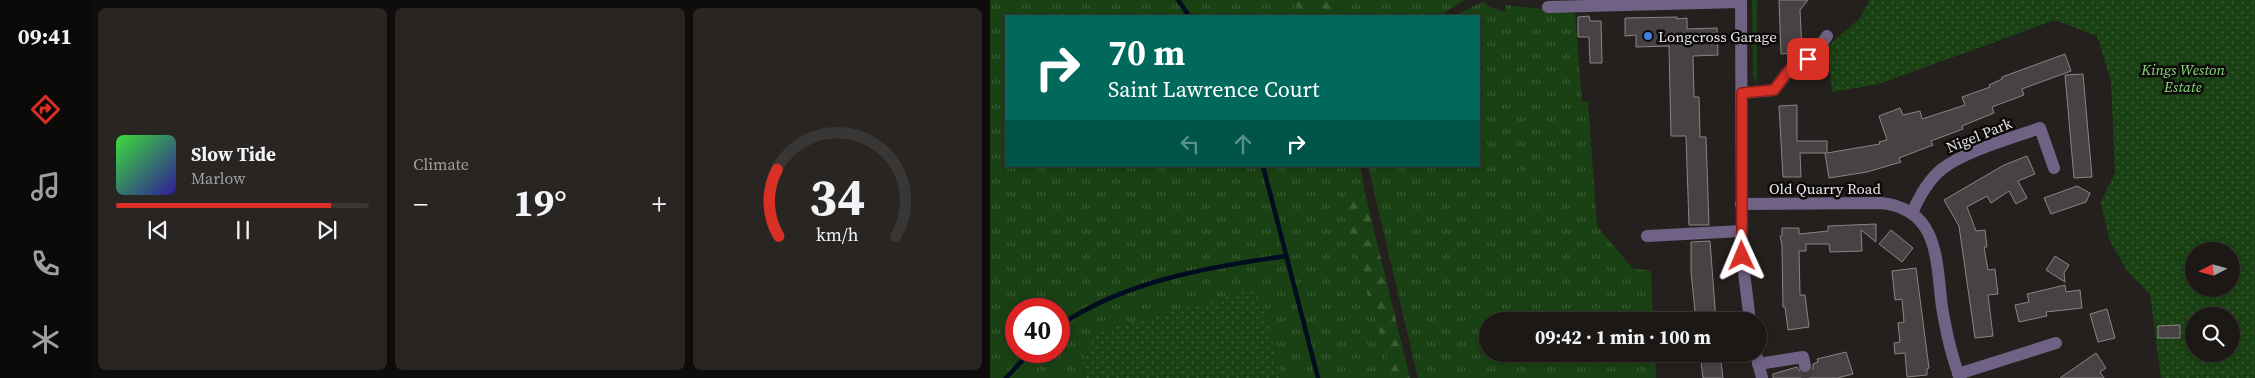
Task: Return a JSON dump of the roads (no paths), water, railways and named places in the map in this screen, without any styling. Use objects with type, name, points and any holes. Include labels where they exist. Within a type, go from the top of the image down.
[{"type":"street","points":[[1548,8],[1741,1],[1742,256],[1749,312]]},
{"type":"street","points":[[1742,93],[1774,90],[1790,69],[1817,51],[1827,36]]},
{"type":"street","name":"Nigel Park","points":[[1912,213],[1929,183],[1948,164],[2040,128],[2054,168]]},
{"type":"street","name":"Old Quarry Road","points":[[1742,204],[1881,203],[1896,206],[1912,213]]},
{"type":"street","points":[[1912,213],[1925,227],[1934,244],[1944,322],[1959,376],[2056,343]]},
{"type":"street","points":[[1647,236],[1742,231]]},
{"type":"street","points":[[1767,359],[1802,358],[1805,366]]},
{"type":"street","points":[[1758,362],[1762,378]]},
{"type":"waterway","points":[[1178,0],[1188,15]]},
{"type":"waterway","points":[[1263,167],[1318,378]]},
{"type":"waterway","points":[[1070,319],[1111,298],[1168,278],[1227,265],[1286,256]]},
{"type":"waterway","points":[[1006,378],[1020,363]]},
{"type":"tunnel","points":[[1805,366],[1808,378]]},
{"type":"place","name":"Longcross Garage","points":[[1648,36]]},
{"type":"park label","name":"Kings Weston Estate","points":[[2183,78]]}]
